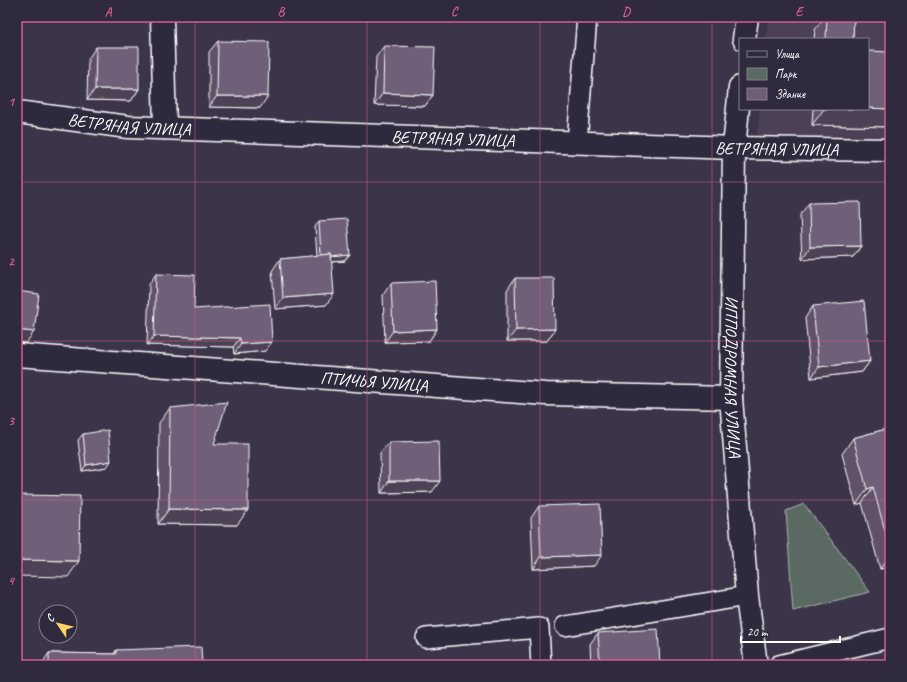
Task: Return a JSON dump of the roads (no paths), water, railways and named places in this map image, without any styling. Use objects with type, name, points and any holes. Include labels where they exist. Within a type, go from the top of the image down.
[{"type":"street","points":[[162,17],[165,128]]},
{"type":"street","points":[[744,38],[746,17]]},
{"type":"street","name":"ИППОДРОМНАЯ УЛИЦА","points":[[739,97],[734,148],[731,398],[747,596],[756,665]]},
{"type":"street","name":"ВЕТРЯНАЯ УЛИЦА","points":[[17,112],[128,127],[734,148],[890,150]]},
{"type":"street","name":"ПТИЧЬЯ УЛИЦА","points":[[17,354],[546,394],[731,398]]},
{"type":"lane","points":[[577,142],[587,17]]},
{"type":"lane","points":[[565,626],[747,596]]},
{"type":"lane","points":[[426,638],[539,628],[541,665]]},
{"type":"lane","points":[[779,665],[825,659],[890,638]]}]
